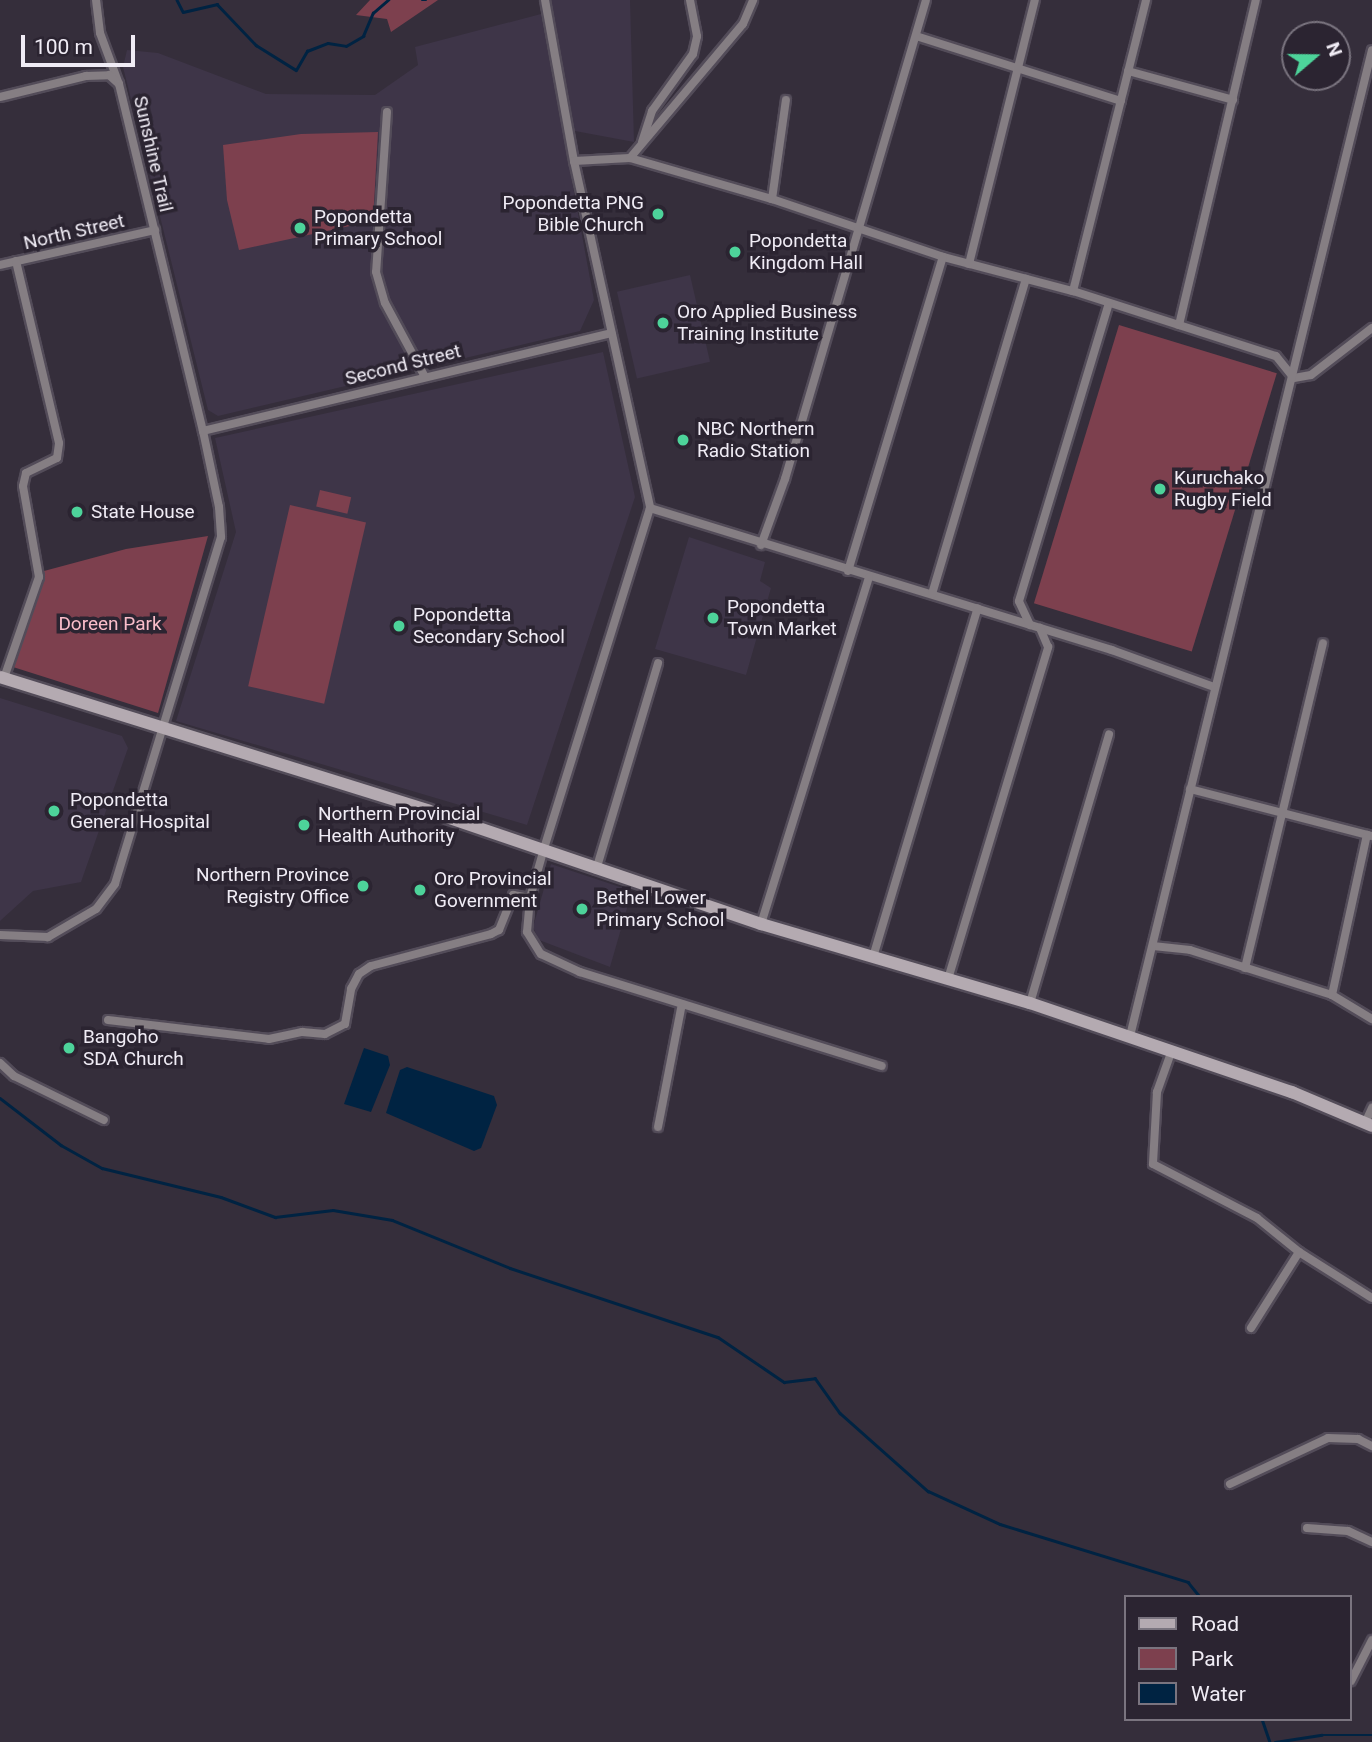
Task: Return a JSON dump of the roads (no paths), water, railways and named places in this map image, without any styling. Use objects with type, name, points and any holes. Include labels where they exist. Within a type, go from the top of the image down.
[{"type":"main road","points":[[2,677],[160,729],[429,811],[761,925],[1030,1003],[1172,1050],[1369,1124]]},
{"type":"street","points":[[96,0],[100,33],[119,84]]},
{"type":"street","points":[[545,0],[575,161],[650,508],[543,852],[530,898],[527,932],[541,954],[580,972],[882,1066]]},
{"type":"street","points":[[641,145],[653,111],[693,54],[697,36],[690,0]]},
{"type":"street","points":[[630,158],[665,122],[743,24],[754,0]]},
{"type":"street","points":[[761,545],[859,230],[926,0]]},
{"type":"street","points":[[969,264],[1035,0]]},
{"type":"street","points":[[1073,291],[1146,0]]},
{"type":"street","points":[[1179,325],[1256,0]]},
{"type":"street","points":[[916,36],[1121,101]]},
{"type":"street","points":[[1130,1036],[1214,687],[1294,378],[1372,50]]},
{"type":"street","points":[[1128,71],[1233,100]]},
{"type":"street","name":"Sunshine Trail","points":[[0,97],[86,76],[108,75],[119,84],[203,431],[219,507],[221,537],[160,729],[128,849],[114,884],[96,909],[48,937],[0,935]]},
{"type":"street","points":[[772,199],[786,100]]},
{"type":"street","points":[[387,112],[376,272],[385,303],[424,375]]},
{"type":"street","points":[[575,161],[630,158],[772,199],[943,257],[1073,291],[1276,356],[1294,378]]},
{"type":"street","name":"North Street","points":[[0,265],[155,230]]},
{"type":"street","points":[[848,571],[943,257]]},
{"type":"street","points":[[2,677],[38,577],[23,486],[26,473],[57,458],[59,443],[16,261]]},
{"type":"street","points":[[932,594],[1026,279]]},
{"type":"street","points":[[998,615],[1019,601],[1108,303]]},
{"type":"street","points":[[1294,378],[1311,375],[1372,328]]},
{"type":"street","name":"Second Street","points":[[203,431],[424,375],[611,332]]},
{"type":"street","points":[[650,508],[761,545],[1064,635],[1214,687]]},
{"type":"street","points":[[761,925],[869,577]]},
{"type":"street","points":[[1019,601],[1030,625]]},
{"type":"street","points":[[873,957],[978,608]]},
{"type":"street","points":[[1040,628],[1048,647]]},
{"type":"street","points":[[948,979],[1048,647],[1064,635]]},
{"type":"street","points":[[1245,968],[1323,643]]},
{"type":"street","points":[[596,870],[659,663]]},
{"type":"street","points":[[1030,1003],[1109,734]]},
{"type":"street","points":[[1190,789],[1369,835],[1332,995]]},
{"type":"street","points":[[108,1020],[269,1039],[302,1032],[325,1034],[345,1024],[351,989],[359,974],[371,966],[491,934],[499,930],[513,895],[530,898]]},
{"type":"street","points":[[1153,946],[1190,950],[1332,995],[1372,1019]]},
{"type":"street","points":[[658,1127],[682,1004]]},
{"type":"street","points":[[1172,1050],[1157,1092],[1153,1164],[1257,1217],[1299,1252],[1372,1298]]},
{"type":"street","points":[[0,1063],[14,1076],[104,1120]]},
{"type":"street","points":[[1369,1124],[1372,1108]]},
{"type":"street","points":[[1251,1328],[1299,1252]]},
{"type":"street","points":[[1230,1485],[1328,1438],[1358,1439],[1372,1446]]},
{"type":"street","points":[[1307,1528],[1348,1531],[1372,1542]]},
{"type":"street","points":[[1351,1681],[1372,1640]]},
{"type":"water","points":[[364,1048],[388,1056],[390,1065],[371,1112],[344,1104]]},
{"type":"water","points":[[407,1067],[494,1096],[497,1105],[481,1148],[474,1151],[386,1113],[400,1070]]},
{"type":"waterway","points":[[177,0],[183,12],[217,4],[256,45],[296,70],[307,51],[328,43],[346,46],[363,36],[373,13],[388,0]]},
{"type":"waterway","points":[[0,1098],[61,1145],[102,1168],[221,1197],[275,1217],[333,1210],[392,1220],[510,1268],[718,1337],[784,1382],[815,1378],[840,1413],[928,1491],[1000,1524],[1188,1582],[1198,1595]]},
{"type":"waterway","points":[[1263,1721],[1270,1742]]},
{"type":"waterway","points":[[1275,1742],[1321,1735],[1372,1735]]},
{"type":"place","name":"Popondetta PNG Bible Church","points":[[658,214]]},
{"type":"place","name":"Popondetta Primary School","points":[[300,228]]},
{"type":"place","name":"Popondetta Kingdom Hall","points":[[735,252]]},
{"type":"place","name":"Oro Applied Business Training Institute","points":[[663,323]]},
{"type":"place","name":"NBC Northern Radio Station","points":[[683,440]]},
{"type":"place","name":"Kuruchako Rugby Field","points":[[1160,489]]},
{"type":"place","name":"State House","points":[[77,512]]},
{"type":"place","name":"Popondetta Town Market","points":[[713,618]]},
{"type":"place","name":"Popondetta Secondary School","points":[[399,626]]},
{"type":"place","name":"Popondetta General Hospital","points":[[54,811]]},
{"type":"place","name":"Northern Provincial Health Authority","points":[[304,825]]},
{"type":"place","name":"Northern Province Registry Office","points":[[363,886]]},
{"type":"place","name":"Oro Provincial Government","points":[[420,890]]},
{"type":"place","name":"Bethel Lower Primary School","points":[[582,909]]},
{"type":"place","name":"Bangoho SDA Church","points":[[69,1048]]},
{"type":"park label","name":"Doreen Park","points":[[110,624]]}]
